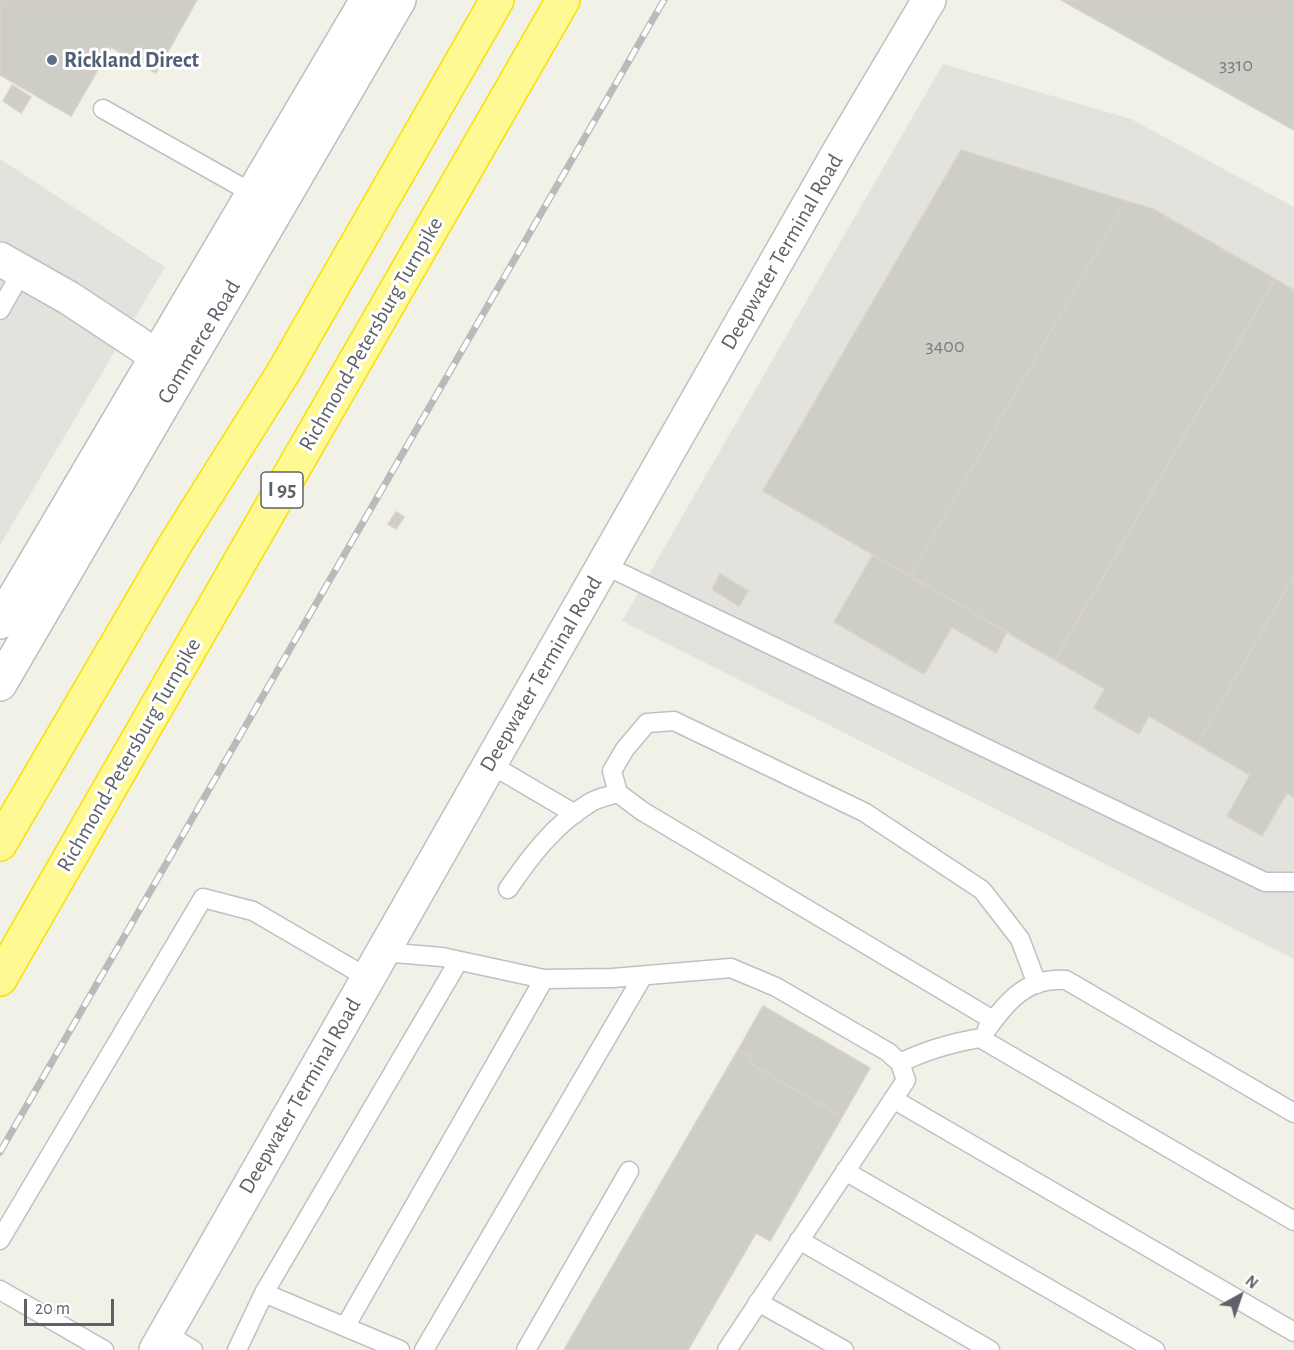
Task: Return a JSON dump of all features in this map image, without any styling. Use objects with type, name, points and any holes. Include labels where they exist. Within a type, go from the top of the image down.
[{"type":"highway","points":[[0,844],[176,543],[283,373],[497,0]]},
{"type":"highway","name":"Richmond-Petersburg Turnpike","points":[[0,979],[563,0]]},
{"type":"street","name":"Commerce Road","points":[[265,201],[367,0]]},
{"type":"street","name":"Commerce Road","points":[[0,622],[168,364],[265,201],[399,0]]},
{"type":"street","name":"Deepwater Terminal Road","points":[[160,1342],[834,160],[929,0]]},
{"type":"street","points":[[11,265],[69,298],[168,364]]},
{"type":"street","name":"Commerce Road","points":[[0,684],[168,364]]},
{"type":"lane","points":[[103,109],[265,201]]},
{"type":"lane","points":[[0,310],[11,265]]},
{"type":"lane","points":[[604,564],[1265,882],[1294,882]]},
{"type":"lane","points":[[993,1020],[642,811],[618,793],[612,771],[625,748],[647,723],[674,721],[864,812],[982,890],[1020,939],[1037,984]]},
{"type":"lane","points":[[490,764],[575,814]]},
{"type":"lane","points":[[508,889],[536,849],[575,814],[589,803],[618,793]]},
{"type":"lane","points":[[0,1240],[203,897],[253,911],[375,965],[442,957],[544,979],[644,976],[730,968],[776,987],[888,1052],[900,1063],[906,1080],[728,1350]]},
{"type":"lane","points":[[237,1350],[264,1293],[458,962]]},
{"type":"lane","points":[[423,1350],[644,976]]},
{"type":"lane","points":[[345,1327],[544,979]]},
{"type":"lane","points":[[980,1038],[1012,996],[1053,979],[1066,980],[1294,1113]]},
{"type":"lane","points":[[900,1063],[921,1052],[951,1042],[980,1038],[1294,1221]]},
{"type":"lane","points":[[893,1099],[1294,1332]]},
{"type":"lane","points":[[526,1350],[629,1171]]},
{"type":"lane","points":[[845,1171],[1155,1350]]},
{"type":"lane","points":[[799,1240],[990,1350]]},
{"type":"lane","points":[[0,1290],[104,1350]]},
{"type":"lane","points":[[264,1293],[400,1350]]},
{"type":"lane","points":[[758,1302],[844,1350]]},
{"type":"lane","points":[[160,1342],[193,1350]]},
{"type":"shaded area","points":[[943,64],[1131,119],[1294,207],[1294,959],[622,621]]},
{"type":"shaded area","points":[[0,159],[165,267],[0,545]]},
{"type":"building","name":"Rickland Direct","points":[[0,0],[197,0],[156,73],[111,47],[71,116],[0,75]]},
{"type":"building","points":[[1061,0],[1294,0],[1294,130]]},
{"type":"building","points":[[12,85],[31,97],[21,113],[3,101]]},
{"type":"building","points":[[961,150],[1126,201],[910,576],[763,491]]},
{"type":"building","points":[[1126,201],[1153,209],[1275,279],[1055,660],[910,576]]},
{"type":"building","points":[[1275,279],[1294,290],[1294,576],[1197,744],[1149,716],[1139,734],[1094,708],[1105,689],[1055,660]]},
{"type":"building","points":[[396,512],[404,517],[396,529],[388,524]]},
{"type":"building","points":[[873,555],[1007,632],[996,653],[952,627],[924,674],[834,622]]},
{"type":"building","points":[[720,574],[748,591],[739,606],[712,589]]},
{"type":"building","points":[[1294,576],[1294,798],[1287,793],[1262,836],[1227,816],[1250,775],[1197,744]]},
{"type":"building","points":[[763,1006],[870,1068],[842,1117],[749,1063],[752,1058],[738,1050]]},
{"type":"building","points":[[738,1050],[752,1058],[749,1063],[842,1117],[770,1241],[756,1233],[688,1350],[564,1350]]},
{"type":"railway","points":[[0,1152],[664,0]]},
{"type":"place","name":"Rickland Direct","points":[[52,60]]}]
